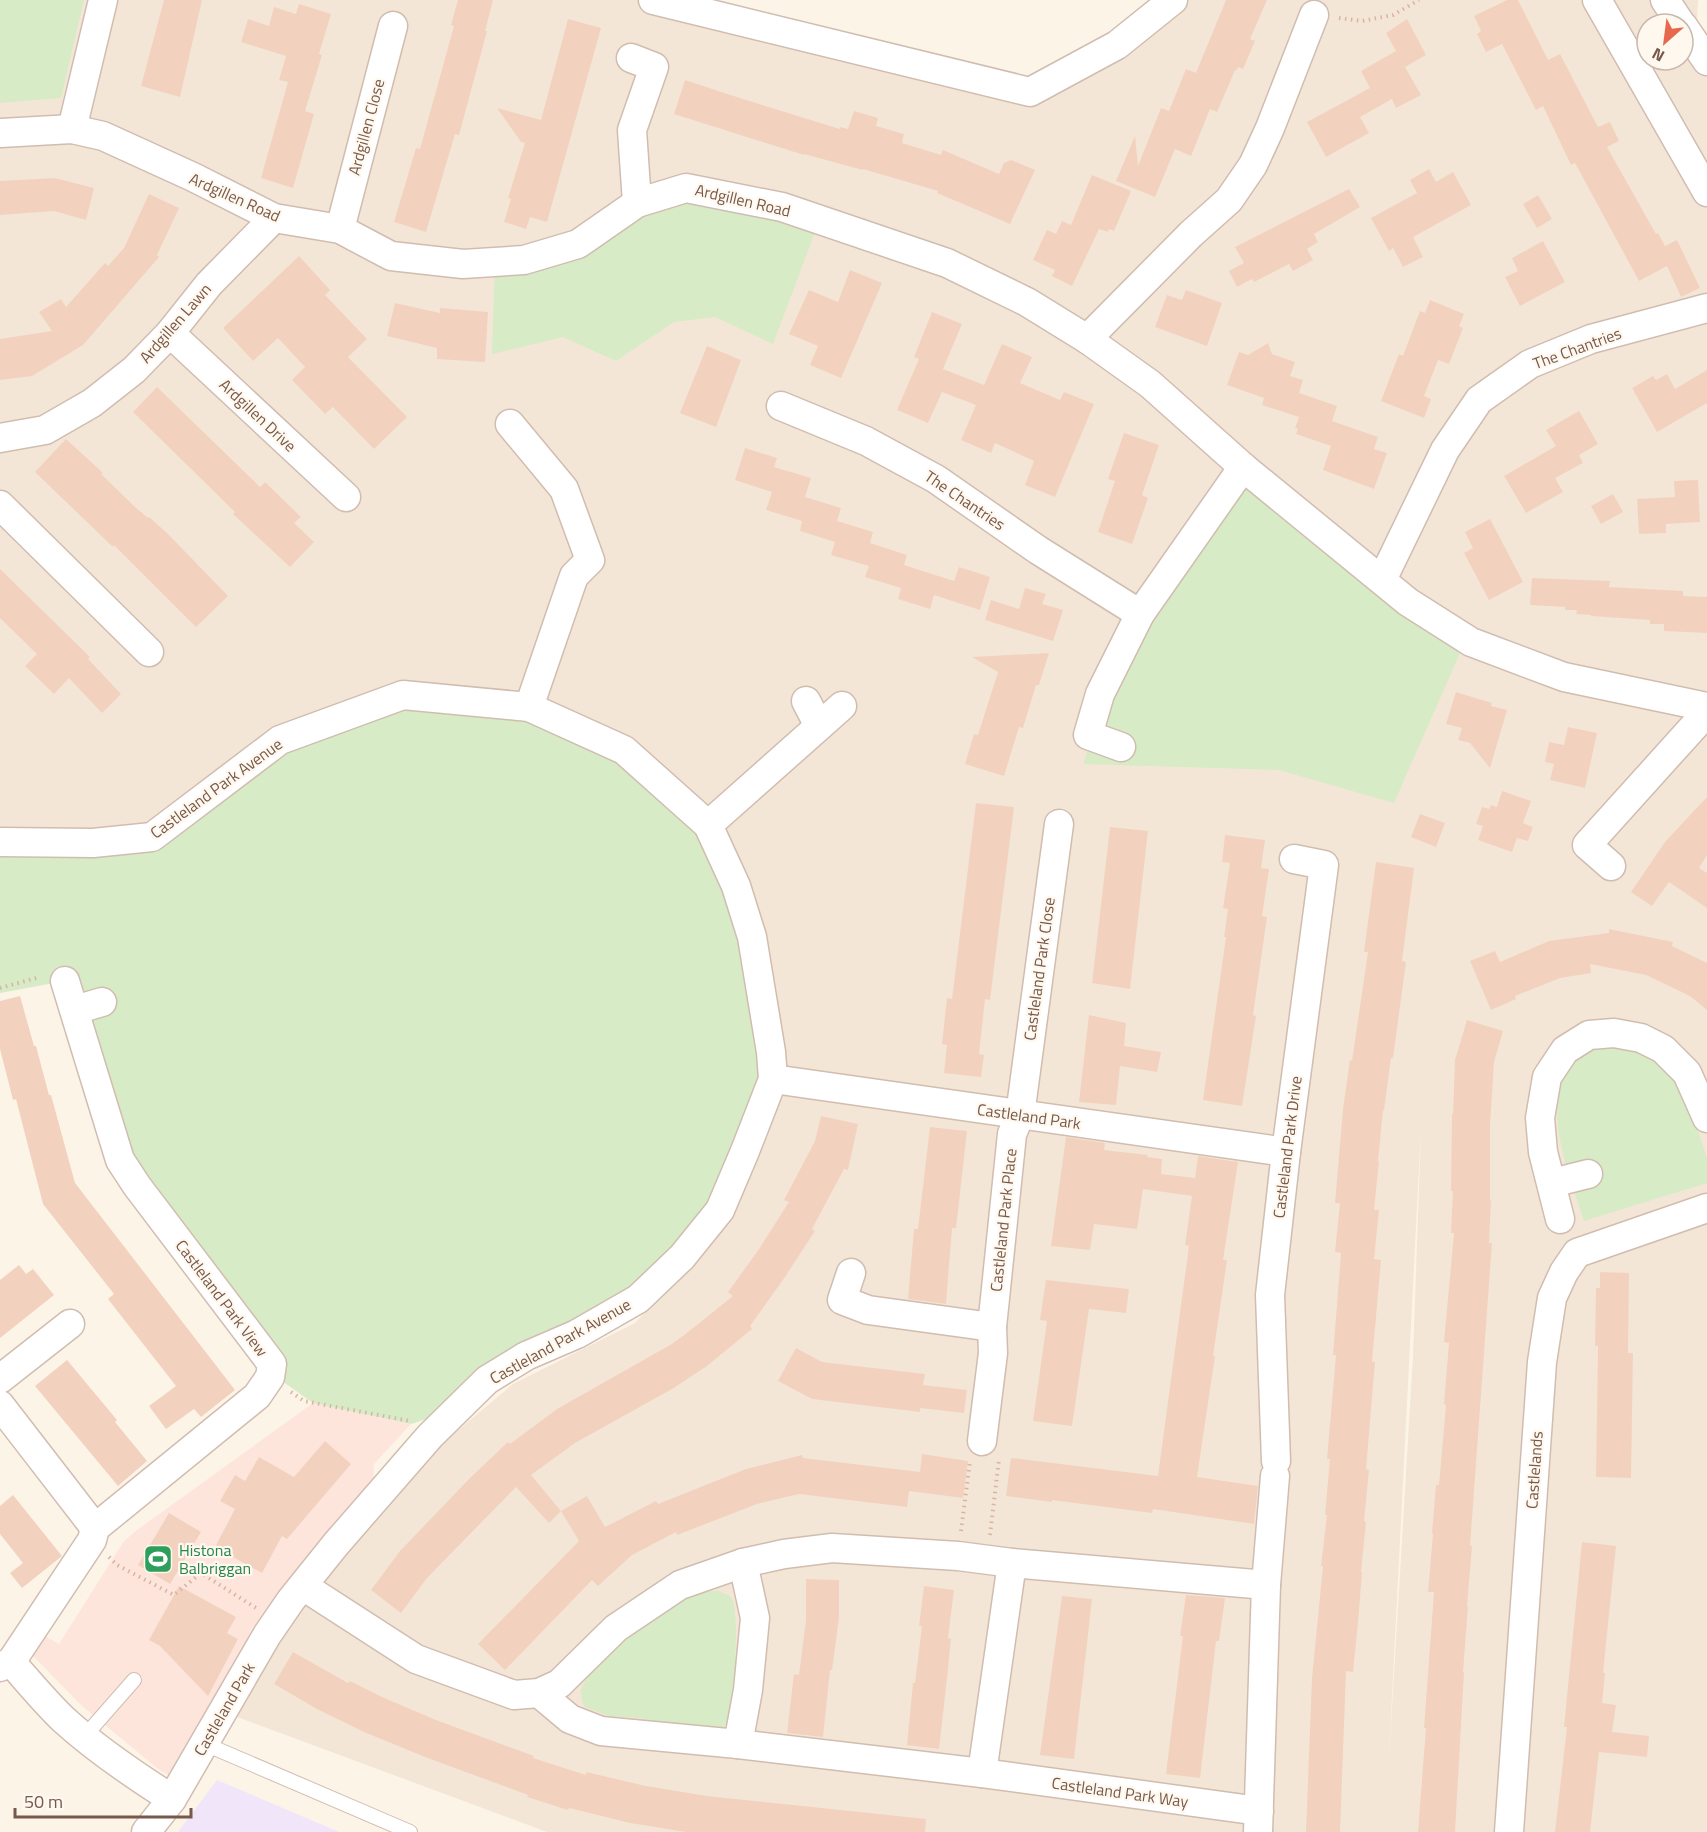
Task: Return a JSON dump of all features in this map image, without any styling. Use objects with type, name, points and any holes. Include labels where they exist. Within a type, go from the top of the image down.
[{"type":"street","points":[[72,129],[104,0]]},
{"type":"street","points":[[653,0],[1030,92],[1117,45],[1173,0]]},
{"type":"street","points":[[1597,0],[1707,192]]},
{"type":"street","points":[[1314,15],[1262,146],[1253,165],[1229,201],[1191,234],[1087,339],[1150,384],[1243,467],[1408,602],[1471,642],[1564,677],[1707,707]]},
{"type":"street","name":"Ardgillen Close","points":[[340,229],[393,26]]},
{"type":"street","points":[[1695,44],[1707,61]]},
{"type":"street","points":[[631,58],[654,67],[632,130],[637,203]]},
{"type":"street","name":"Ardgillen Road","points":[[0,133],[72,129],[103,136],[193,177],[274,218],[340,229],[391,256],[463,264],[524,260],[578,244],[637,203],[686,188],[782,207],[947,263],[1027,302],[1087,339]]},
{"type":"street","name":"Ardgillen Lawn","points":[[0,438],[45,430],[92,403],[134,370],[170,333],[208,284],[274,218]]},
{"type":"street","name":"The Chantries","points":[[1382,580],[1445,450],[1479,400],[1530,364],[1592,339],[1707,308]]},
{"type":"street","name":"Ardgillen Drive","points":[[170,333],[346,497]]},
{"type":"street","name":"The Chantries","points":[[781,406],[866,441],[936,479],[1038,550],[1140,614]]},
{"type":"street","points":[[510,424],[564,489],[590,560],[574,576],[529,707]]},
{"type":"street","points":[[1121,747],[1088,735],[1100,694],[1140,614],[1243,467]]},
{"type":"street","points":[[0,505],[149,652]]},
{"type":"street","name":"Castleland Park Avenue","points":[[0,842],[93,843],[152,837],[280,740],[403,695],[529,707],[624,750],[708,825],[736,886],[752,937],[771,1052],[773,1079],[720,1210],[682,1257],[638,1299],[577,1334],[526,1356],[487,1380],[430,1436],[336,1544],[303,1586]]},
{"type":"street","points":[[806,701],[819,726]]},
{"type":"street","points":[[708,825],[842,706]]},
{"type":"street","points":[[1611,866],[1587,845],[1707,712]]},
{"type":"street","name":"Castleland Park Close","points":[[1020,1115],[1059,824]]},
{"type":"street","name":"Castleland Park Drive","points":[[1276,1469],[1270,1295],[1286,1152],[1324,865],[1294,859]]},
{"type":"street","name":"Castleland Park View","points":[[65,981],[120,1160],[137,1186],[272,1364],[270,1377],[257,1396],[93,1534],[5,1665],[84,1737],[124,1769],[171,1799]]},
{"type":"street","points":[[75,1010],[102,1002]]},
{"type":"street","points":[[1560,1219],[1544,1152],[1540,1118],[1547,1077],[1565,1050],[1589,1035],[1614,1033],[1641,1038],[1664,1050],[1687,1073],[1707,1118]]},
{"type":"street","name":"Castleland Park","points":[[773,1079],[1286,1152]]},
{"type":"street","name":"Castleland Park Place","points":[[991,1447],[992,1327],[1012,1134],[1020,1115]]},
{"type":"street","points":[[1552,1183],[1588,1174]]},
{"type":"street","name":"Castlelands","points":[[1509,1832],[1542,1362],[1552,1298],[1564,1272],[1577,1253],[1707,1208]]},
{"type":"street","points":[[851,1273],[842,1300],[868,1310],[992,1327]]},
{"type":"street","points":[[0,1379],[70,1324]]},
{"type":"street","points":[[0,1405],[93,1534]]},
{"type":"street","name":"Castleland Park Way","points":[[539,1694],[570,1719],[601,1731],[738,1744],[982,1773],[1258,1821],[1266,1585],[1276,1469]]},
{"type":"street","points":[[303,1586],[416,1659],[514,1695],[539,1694],[559,1684],[616,1628],[680,1585],[743,1563],[784,1554],[832,1548],[958,1556],[1266,1585]]},
{"type":"street","points":[[982,1773],[999,1561]]},
{"type":"street","points":[[738,1744],[756,1618],[743,1563]]},
{"type":"street","name":"Castleland Park","points":[[146,1832],[171,1799],[277,1621],[303,1586]]},
{"type":"lane","points":[[84,1737],[134,1680]]},
{"type":"lane","points":[[205,1744],[410,1832]]},
{"type":"path","points":[[1314,15],[1362,21],[1393,15],[1419,0]]},
{"type":"path","points":[[0,988],[39,977],[65,981]]},
{"type":"path","points":[[270,1377],[304,1401],[417,1423],[430,1436]]},
{"type":"path","points":[[958,1556],[973,1443],[991,1447],[999,1561]]},
{"type":"path","points":[[93,1534],[117,1565],[174,1595],[201,1573],[277,1621]]},
{"type":"shaded area","points":[[0,0],[653,0],[1030,92],[1173,0],[1698,0],[1696,46],[1707,61],[1707,1832],[547,1832],[232,1715],[312,1586],[393,1485],[513,1384],[635,1323],[728,1223],[152,837],[0,842]],"holes":[[[1421,1129],[1413,1356],[1389,1757]]]},
{"type":"shaded area","points":[[313,1403],[411,1424],[374,1464],[373,1480],[318,1542],[251,1630],[214,1711],[172,1777],[158,1769],[81,1705],[33,1656],[45,1636],[59,1644],[124,1541]]},
{"type":"shaded area","points":[[217,1780],[229,1785],[339,1832],[178,1832]]},
{"type":"green space","points":[[0,0],[84,0],[61,98],[0,103]]},
{"type":"green space","points":[[689,184],[821,216],[773,344],[715,317],[674,322],[616,361],[563,337],[492,354],[495,258],[527,255]]},
{"type":"green space","points":[[1246,487],[1467,637],[1394,803],[1279,770],[1083,764],[1113,678]]},
{"type":"green space","points":[[403,695],[571,727],[708,825],[771,1052],[745,1151],[682,1257],[439,1415],[411,1424],[313,1403],[282,1381],[137,1186],[65,981],[0,993],[0,842],[152,837],[280,740]]},
{"type":"green space","points":[[1609,1037],[1678,1072],[1707,1158],[1707,1183],[1584,1221],[1560,1139],[1557,1117],[1558,1097],[1563,1077],[1574,1058]]},
{"type":"green space","points":[[719,1591],[730,1596],[734,1602],[736,1628],[735,1669],[729,1716],[724,1727],[718,1732],[705,1732],[640,1718],[609,1716],[585,1707],[582,1702],[581,1689],[592,1667],[647,1620],[699,1592]]},
{"type":"building","points":[[164,0],[202,0],[180,97],[141,86]]},
{"type":"building","points":[[458,0],[493,0],[459,135],[455,134],[426,232],[394,222],[416,148],[420,149],[454,26],[451,25]]},
{"type":"building","points":[[1226,0],[1267,0],[1250,39],[1255,41],[1243,69],[1238,67],[1235,70],[1217,112],[1210,109],[1191,156],[1175,149],[1155,197],[1116,181],[1135,136],[1138,166],[1161,108],[1169,111],[1186,69],[1196,73]]},
{"type":"building","points":[[1507,0],[1518,0],[1548,60],[1560,54],[1598,127],[1610,122],[1619,141],[1607,147],[1665,246],[1677,240],[1700,288],[1681,297],[1667,266],[1639,281],[1575,163],[1571,165],[1543,106],[1536,110],[1502,44],[1486,52],[1477,34],[1481,31],[1474,16]]},
{"type":"building","points":[[299,4],[331,14],[319,54],[322,55],[305,111],[314,114],[293,188],[261,178],[288,82],[279,80],[286,56],[241,42],[248,19],[269,26],[274,7],[296,14]]},
{"type":"building","points":[[568,19],[601,28],[547,222],[530,217],[526,229],[504,222],[511,199],[508,198],[525,143],[521,142],[497,108],[541,120]]},
{"type":"building","points":[[1407,19],[1426,55],[1405,67],[1421,95],[1396,108],[1392,99],[1360,117],[1369,133],[1326,157],[1307,122],[1370,88],[1361,71],[1396,51],[1386,33]]},
{"type":"building","points":[[685,80],[840,129],[840,127],[848,129],[854,111],[878,118],[876,126],[904,134],[902,143],[941,155],[943,150],[999,174],[1004,163],[1011,160],[1035,170],[1010,224],[937,193],[938,191],[804,155],[674,114]]},
{"type":"building","points":[[1429,169],[1436,182],[1453,172],[1471,205],[1413,237],[1423,257],[1403,267],[1393,248],[1389,251],[1371,218],[1417,193],[1410,180]]},
{"type":"building","points":[[1092,175],[1131,191],[1114,231],[1099,229],[1072,286],[1052,276],[1055,270],[1033,260],[1047,230],[1056,234],[1062,221],[1071,225]]},
{"type":"building","points":[[55,178],[94,188],[86,220],[54,211],[0,215],[0,181]]},
{"type":"building","points":[[1349,189],[1360,207],[1314,234],[1318,242],[1307,249],[1313,260],[1293,271],[1289,264],[1254,282],[1252,279],[1237,287],[1229,271],[1244,263],[1235,247]]},
{"type":"building","points":[[149,194],[179,208],[157,255],[159,257],[83,345],[32,376],[0,380],[0,339],[52,331],[39,312],[61,299],[66,307],[105,263],[108,266],[124,248]]},
{"type":"building","points":[[1538,195],[1552,219],[1537,228],[1523,204]]},
{"type":"building","points":[[1543,241],[1565,282],[1520,306],[1505,277],[1518,271],[1512,258]]},
{"type":"building","points":[[299,256],[330,290],[325,295],[367,339],[348,357],[407,417],[374,449],[333,407],[325,414],[292,380],[305,367],[278,338],[253,361],[223,328]]},
{"type":"building","points":[[850,270],[882,283],[841,378],[810,365],[818,346],[789,334],[809,290],[838,302]]},
{"type":"building","points":[[1186,290],[1222,303],[1207,346],[1155,327],[1167,295],[1182,300]]},
{"type":"building","points":[[1430,300],[1464,314],[1459,326],[1463,328],[1449,364],[1438,360],[1424,396],[1431,399],[1424,418],[1381,401],[1399,354],[1403,356],[1420,311],[1425,313]]},
{"type":"building","points":[[395,303],[440,313],[440,308],[488,312],[485,362],[437,359],[437,348],[387,336]]},
{"type":"building","points":[[932,312],[962,324],[943,369],[984,385],[1002,344],[1032,357],[1020,383],[1060,400],[1064,392],[1094,404],[1055,497],[1025,485],[1034,461],[995,443],[991,453],[961,440],[976,405],[942,392],[928,423],[897,410],[919,359],[914,357]]},
{"type":"building","points":[[1268,343],[1272,354],[1295,362],[1290,376],[1303,380],[1299,393],[1337,406],[1332,421],[1378,437],[1374,449],[1387,453],[1374,489],[1323,470],[1331,446],[1296,434],[1298,429],[1295,428],[1299,417],[1262,405],[1264,398],[1227,385],[1239,352],[1248,355]]},
{"type":"building","points":[[707,346],[741,360],[716,427],[680,413]]},
{"type":"building","points":[[1707,370],[1707,403],[1657,432],[1632,388],[1653,376],[1656,380],[1667,374],[1675,389]]},
{"type":"building","points":[[157,387],[260,487],[265,482],[301,517],[294,523],[314,542],[290,567],[233,514],[235,512],[133,412]]},
{"type":"building","points":[[1579,411],[1598,444],[1579,455],[1583,463],[1555,478],[1563,492],[1526,513],[1504,476],[1556,446],[1546,430]]},
{"type":"building","points":[[1124,433],[1159,445],[1142,495],[1148,498],[1132,544],[1098,532],[1115,481],[1108,479]]},
{"type":"building","points":[[66,439],[135,507],[168,534],[228,596],[196,627],[114,545],[113,547],[35,472]]},
{"type":"building","points":[[745,448],[777,458],[774,467],[811,478],[805,497],[841,508],[837,521],[873,532],[870,543],[907,555],[904,565],[954,581],[959,567],[990,577],[980,610],[934,595],[930,609],[898,599],[901,588],[865,577],[869,566],[831,555],[835,542],[800,531],[802,521],[766,510],[772,492],[735,480]]},
{"type":"building","points":[[1698,480],[1700,522],[1666,524],[1666,533],[1639,534],[1637,499],[1675,497],[1674,481]]},
{"type":"building","points":[[1613,494],[1623,512],[1601,524],[1591,506]]},
{"type":"building","points":[[1490,519],[1523,582],[1489,600],[1464,553],[1473,548],[1465,532]]},
{"type":"building","points":[[0,569],[90,657],[88,659],[121,694],[102,713],[69,678],[54,694],[25,666],[37,654],[0,618]]},
{"type":"building","points":[[1532,578],[1610,581],[1609,587],[1683,591],[1683,596],[1707,597],[1707,633],[1664,631],[1664,624],[1650,624],[1650,620],[1591,616],[1576,614],[1577,610],[1565,610],[1565,607],[1530,605]]},
{"type":"building","points":[[1025,588],[1046,594],[1042,604],[1063,610],[1053,641],[985,620],[991,600],[1019,609]]},
{"type":"building","points":[[1049,653],[1039,685],[1036,685],[1023,728],[1019,727],[1004,776],[965,764],[974,734],[978,735],[998,672],[972,657]]},
{"type":"building","points":[[1456,692],[1507,710],[1490,768],[1470,743],[1458,740],[1462,728],[1446,724]]},
{"type":"building","points":[[1568,727],[1597,733],[1585,788],[1550,780],[1554,764],[1545,762],[1549,742],[1564,745]]},
{"type":"building","points":[[1502,791],[1531,801],[1523,823],[1533,827],[1528,841],[1517,838],[1512,852],[1478,840],[1483,826],[1476,824],[1482,807],[1489,809],[1491,805],[1497,807]]},
{"type":"building","points":[[1707,797],[1707,855],[1699,868],[1707,873],[1707,908],[1669,882],[1652,906],[1631,892],[1665,842]]},
{"type":"building","points":[[976,803],[1014,807],[990,1000],[985,999],[979,1054],[984,1055],[981,1077],[944,1073],[947,1045],[942,1044],[947,998],[952,999]]},
{"type":"building","points":[[1420,814],[1445,823],[1436,847],[1411,837]]},
{"type":"building","points":[[1110,827],[1148,831],[1130,989],[1092,983]]},
{"type":"building","points":[[1225,835],[1265,840],[1261,868],[1269,869],[1262,916],[1267,917],[1253,1015],[1256,1016],[1242,1106],[1203,1100],[1226,937],[1224,937],[1228,909],[1223,908],[1230,863],[1222,862]]},
{"type":"building","points":[[1376,862],[1414,868],[1402,961],[1406,962],[1393,1058],[1391,1058],[1383,1110],[1374,1210],[1379,1210],[1374,1259],[1381,1260],[1372,1362],[1375,1362],[1366,1469],[1369,1470],[1358,1623],[1353,1672],[1346,1671],[1340,1832],[1306,1832],[1312,1678],[1327,1515],[1325,1515],[1330,1459],[1327,1459],[1336,1355],[1333,1355],[1341,1253],[1335,1252],[1340,1203],[1335,1203],[1343,1109],[1368,952],[1364,952]]},
{"type":"building","points":[[1609,929],[1673,942],[1672,946],[1707,963],[1707,1010],[1690,996],[1646,975],[1590,964],[1591,973],[1560,978],[1515,996],[1516,999],[1491,1010],[1470,961],[1495,951],[1500,962],[1549,941],[1609,933]]},
{"type":"building","points":[[20,996],[49,1095],[51,1095],[75,1183],[235,1390],[201,1417],[194,1409],[166,1429],[149,1406],[176,1386],[108,1299],[114,1294],[43,1204],[16,1099],[13,1100],[0,1049],[0,1001]]},
{"type":"building","points":[[1089,1015],[1126,1023],[1124,1046],[1161,1052],[1157,1072],[1120,1066],[1116,1105],[1079,1102]]},
{"type":"building","points":[[1467,1020],[1503,1031],[1494,1062],[1490,1126],[1489,1243],[1492,1243],[1470,1546],[1472,1546],[1455,1832],[1418,1832],[1434,1592],[1428,1592],[1436,1485],[1439,1485],[1446,1405],[1444,1404],[1449,1343],[1444,1342],[1454,1233],[1451,1233],[1453,1191],[1451,1191],[1455,1060]]},
{"type":"building","points":[[821,1116],[858,1124],[848,1170],[844,1169],[812,1229],[815,1231],[750,1326],[752,1329],[707,1366],[672,1389],[575,1443],[531,1475],[561,1511],[549,1523],[516,1487],[427,1578],[401,1613],[371,1590],[400,1551],[508,1442],[510,1444],[557,1409],[670,1345],[733,1296],[728,1292],[789,1202],[784,1200],[815,1141]]},
{"type":"building","points":[[930,1127],[967,1131],[956,1228],[952,1228],[946,1304],[908,1299],[914,1229],[918,1229]]},
{"type":"building","points":[[1066,1137],[1105,1143],[1104,1150],[1148,1155],[1147,1157],[1162,1159],[1161,1174],[1195,1178],[1198,1156],[1238,1162],[1223,1260],[1227,1260],[1213,1356],[1215,1356],[1197,1477],[1258,1486],[1254,1524],[1153,1509],[1152,1513],[1006,1496],[1011,1458],[1158,1476],[1189,1246],[1185,1245],[1192,1196],[1143,1189],[1137,1229],[1094,1224],[1090,1250],[1051,1246]]},
{"type":"building","points":[[19,1265],[26,1274],[33,1269],[54,1295],[0,1338],[0,1280]]},
{"type":"building","points":[[1600,1272],[1629,1273],[1628,1353],[1633,1353],[1631,1478],[1596,1477],[1598,1346],[1595,1346],[1596,1288],[1600,1288]]},
{"type":"building","points":[[1046,1280],[1129,1289],[1126,1313],[1089,1309],[1072,1426],[1033,1421],[1047,1321],[1040,1320]]},
{"type":"building","points":[[796,1348],[822,1362],[925,1374],[923,1385],[967,1390],[964,1413],[920,1408],[920,1412],[812,1399],[778,1381]]},
{"type":"building","points":[[67,1360],[117,1420],[115,1422],[147,1461],[118,1486],[35,1386]]},
{"type":"building","points":[[325,1441],[351,1464],[287,1539],[282,1536],[262,1573],[215,1547],[235,1509],[220,1501],[235,1475],[245,1481],[259,1457],[294,1477]]},
{"type":"building","points":[[922,1454],[968,1461],[963,1498],[909,1491],[907,1507],[799,1494],[757,1504],[677,1535],[676,1532],[632,1555],[598,1586],[592,1580],[505,1670],[478,1644],[579,1541],[561,1511],[587,1496],[605,1527],[656,1501],[658,1504],[746,1469],[802,1455],[803,1458],[920,1472]]},
{"type":"building","points":[[13,1495],[62,1556],[22,1588],[10,1573],[23,1563],[0,1534],[0,1506]]},
{"type":"building","points":[[169,1513],[201,1532],[170,1584],[138,1565]]},
{"type":"building","points":[[1582,1542],[1616,1546],[1602,1703],[1616,1705],[1612,1732],[1649,1736],[1647,1757],[1599,1752],[1590,1832],[1555,1832],[1567,1727],[1564,1727]]},
{"type":"building","points":[[806,1579],[839,1580],[839,1618],[832,1670],[830,1670],[823,1737],[787,1733],[794,1674],[799,1675],[806,1620]]},
{"type":"building","points":[[179,1586],[236,1617],[227,1633],[238,1639],[208,1696],[160,1646],[149,1640]]},
{"type":"building","points":[[924,1586],[954,1590],[939,1749],[907,1745],[913,1683],[915,1683],[922,1626],[919,1626]]},
{"type":"building","points":[[1186,1595],[1225,1598],[1219,1641],[1216,1641],[1200,1778],[1166,1774]]},
{"type":"building","points":[[1062,1596],[1092,1599],[1074,1759],[1040,1755]]},
{"type":"building","points":[[293,1652],[348,1683],[350,1681],[436,1720],[534,1756],[533,1758],[586,1775],[586,1772],[646,1786],[707,1796],[926,1819],[925,1832],[686,1832],[630,1823],[569,1808],[568,1810],[527,1797],[528,1795],[425,1757],[364,1732],[317,1709],[274,1684]]},
{"type":"place","name":"Histona Balbriggan","points":[[158,1559]]}]
